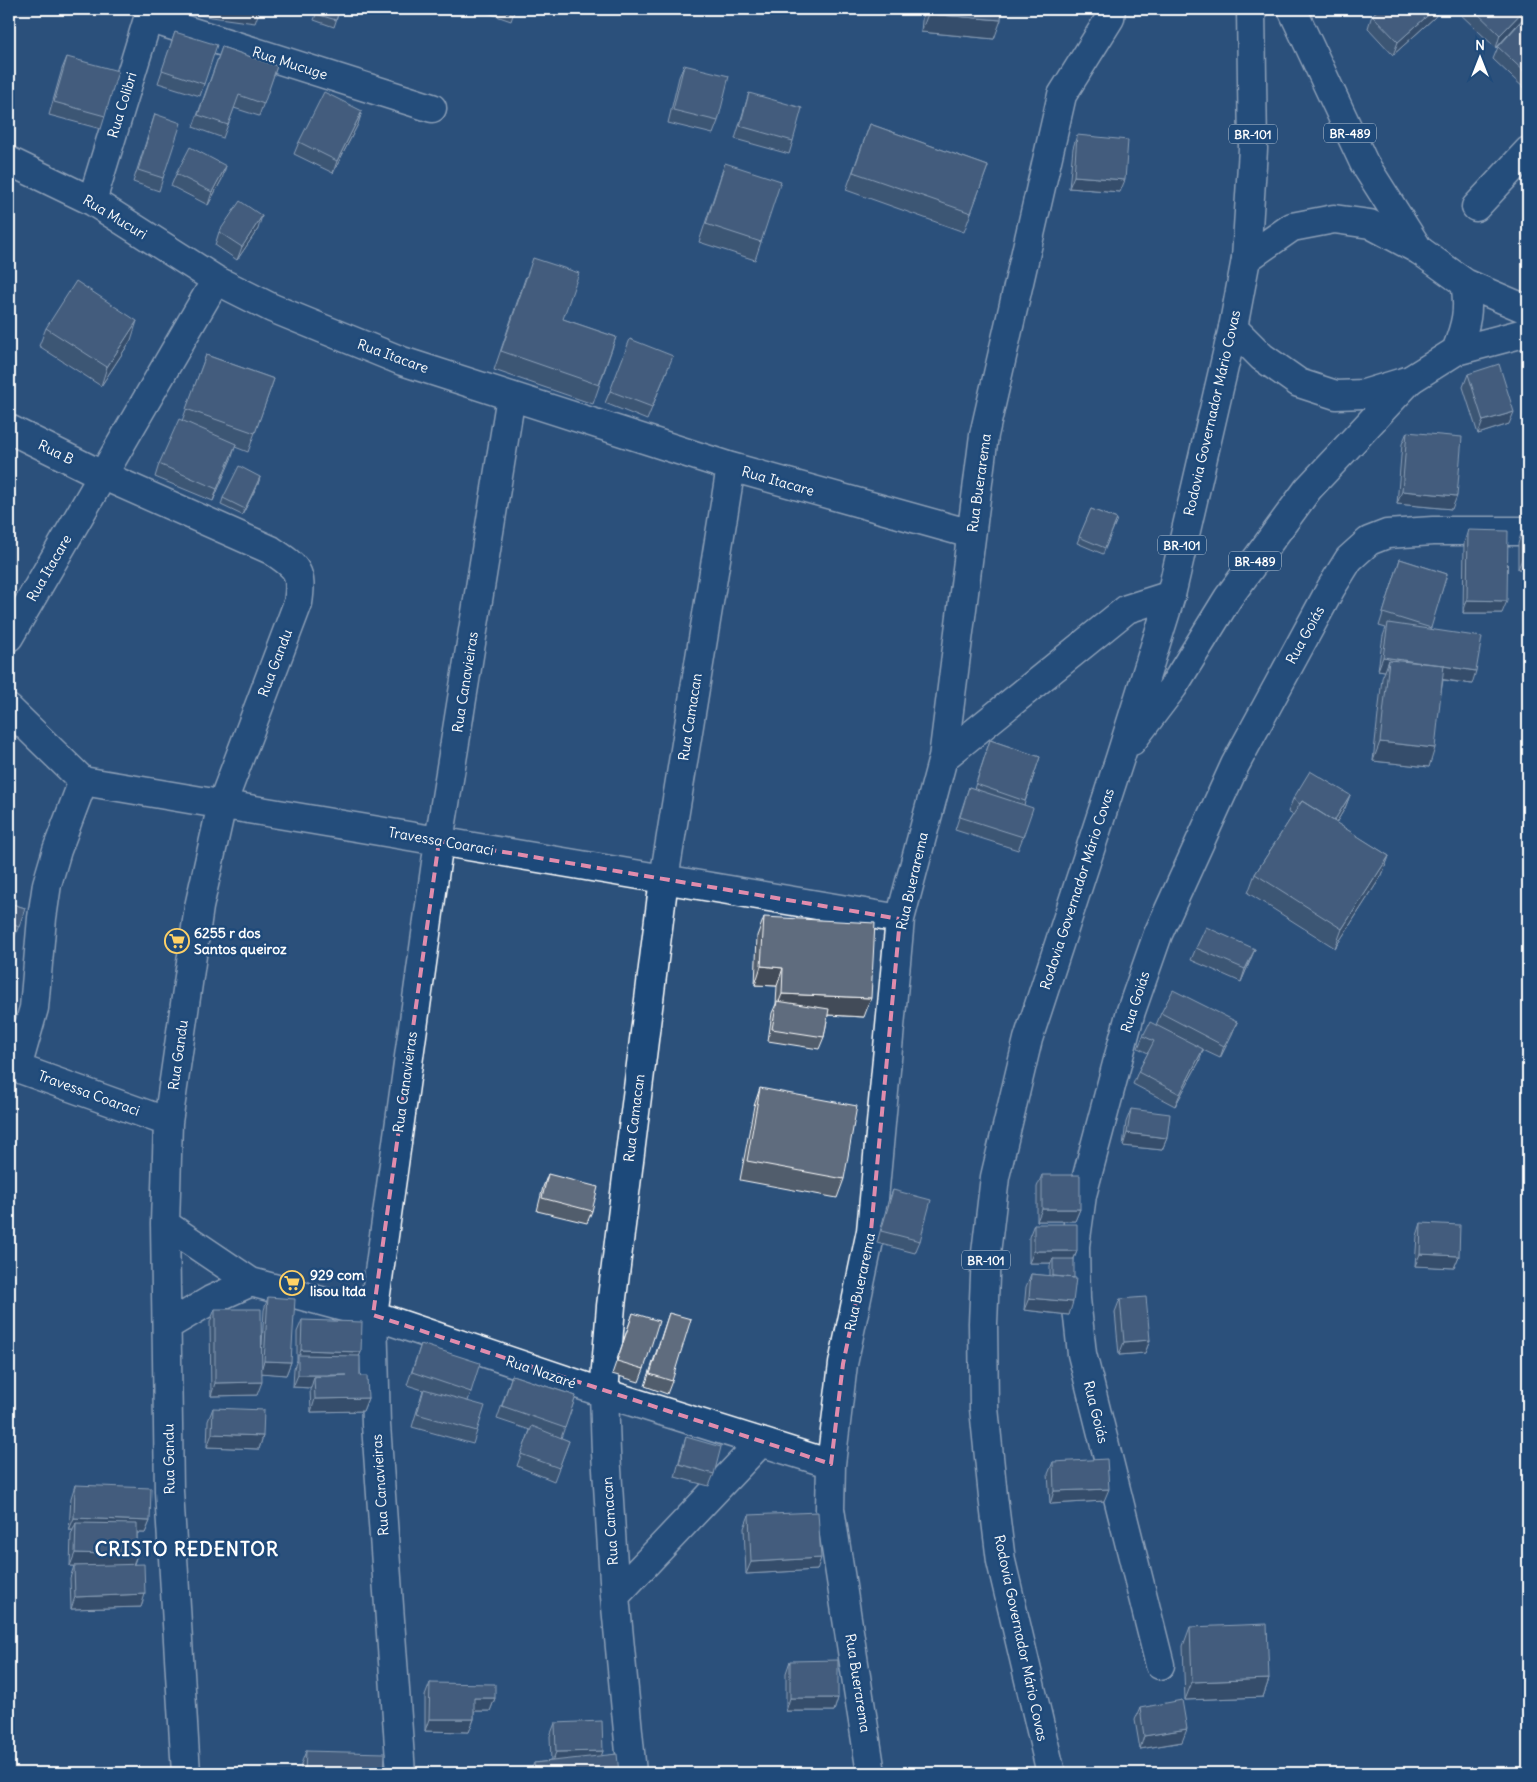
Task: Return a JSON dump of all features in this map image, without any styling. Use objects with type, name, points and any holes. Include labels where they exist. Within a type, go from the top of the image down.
[{"type":"main road","name":"Rua Buerarema","points":[[871,1773],[830,1509],[831,1464],[843,1364],[871,1231],[900,918],[943,758],[984,435],[1062,96],[1110,18],[1111,9]]},
{"type":"main road","name":"Rodovia Governador Mário Covas","points":[[1051,1773],[1002,1561],[993,1496],[984,1408],[983,1323],[986,1253],[996,1177],[1028,1038],[1120,758],[1171,595],[1233,328],[1246,259],[1253,149],[1251,9]]},
{"type":"main road","name":"BR-489","points":[[1292,9],[1364,163],[1420,250]]},
{"type":"main road","name":"Rua Mucuge","points":[[150,13],[432,108]]},
{"type":"main road","name":"Rua Colibri","points":[[92,201],[150,13]]},
{"type":"main road","points":[[1476,207],[1528,150]]},
{"type":"main road","name":"Rua Mucuri","points":[[9,161],[92,201],[216,280]]},
{"type":"main road","name":"BR-489","points":[[1246,259],[1292,227],[1334,219],[1370,224],[1420,250],[1464,283],[1528,310]]},
{"type":"main road","name":"Rua Itacare","points":[[9,637],[216,280],[272,308],[402,361],[731,467],[971,534]]},
{"type":"main road","points":[[1456,351],[1467,319],[1468,300],[1464,283]]},
{"type":"main road","name":"BR-489","points":[[1233,328],[1262,357],[1298,383],[1336,395],[1364,394],[1410,380]]},
{"type":"main road","name":"BR-489","points":[[1120,758],[1172,687],[1228,598],[1308,489],[1410,380],[1456,351],[1528,332]]},
{"type":"main road","name":"Rua Canavieiras","points":[[401,1773],[376,1425],[373,1315],[439,841],[511,396]]},
{"type":"main road","name":"Rua B","points":[[9,429],[102,476]]},
{"type":"main road","name":"Rua Camacan","points":[[632,1773],[615,1596],[604,1393],[611,1306],[664,879],[731,467]]},
{"type":"main road","name":"Rua Gandu","points":[[102,476],[271,550],[292,564],[298,573],[300,587],[298,603],[222,804],[199,907],[168,1122],[166,1224],[169,1491],[186,1773]]},
{"type":"main road","name":"Rua Goiás","points":[[1160,1665],[1082,1354],[1076,1298],[1075,1246],[1082,1195],[1131,1011],[1158,934],[1235,765],[1331,588],[1349,559],[1369,541],[1387,534],[1433,531],[1528,531]]},
{"type":"main road","points":[[943,758],[1128,609],[1171,595]]},
{"type":"main road","points":[[9,709],[83,781],[57,850],[47,884],[34,1008],[13,1067]]},
{"type":"main road","name":"Travessa Coaraci","points":[[83,781],[900,918]]},
{"type":"main road","name":"Travessa Coaraci","points":[[13,1067],[168,1122]]},
{"type":"main road","name":"Rua Nazaré","points":[[166,1224],[250,1282],[373,1315],[604,1393],[831,1464]]},
{"type":"main road","points":[[167,1326],[210,1300],[250,1282]]},
{"type":"main road","points":[[615,1596],[760,1442]]},
{"type":"highlighted area","points":[[439,841],[900,919],[871,1231],[843,1364],[831,1464],[373,1315]]},
{"type":"building","points":[[318,9],[340,9],[336,20],[316,14]]},
{"type":"building","points":[[497,9],[515,9],[513,15]]},
{"type":"building","points":[[928,9],[1002,9],[1001,20],[928,14]]},
{"type":"building","points":[[1379,9],[1435,9],[1398,42],[1372,15]]},
{"type":"building","points":[[1473,9],[1525,9],[1500,35]]},
{"type":"building","points":[[1528,14],[1528,75],[1498,47]]},
{"type":"building","points":[[175,32],[217,45],[204,84],[162,70]]},
{"type":"building","points":[[222,47],[277,66],[264,104],[239,95],[228,125],[198,115]]},
{"type":"building","points":[[67,57],[118,71],[105,116],[54,102]]},
{"type":"building","points":[[684,65],[729,76],[718,121],[673,110]]},
{"type":"building","points":[[324,92],[362,111],[337,161],[299,142]]},
{"type":"building","points":[[749,93],[802,108],[793,141],[740,126]]},
{"type":"building","points":[[155,114],[181,123],[163,178],[138,170]]},
{"type":"building","points":[[870,124],[988,166],[971,213],[853,172]]},
{"type":"building","points":[[1077,135],[1128,140],[1125,180],[1074,176]]},
{"type":"building","points":[[190,147],[226,166],[212,192],[176,174]]},
{"type":"building","points":[[725,163],[781,181],[761,242],[706,224]]},
{"type":"building","points":[[240,201],[262,216],[242,247],[219,232]]},
{"type":"building","points":[[533,258],[579,273],[563,319],[616,337],[599,385],[501,351]]},
{"type":"building","points":[[76,281],[137,321],[107,367],[46,328]]},
{"type":"building","points":[[630,339],[673,356],[652,407],[610,391]]},
{"type":"building","points":[[206,355],[274,379],[255,433],[186,409]]},
{"type":"building","points":[[1499,364],[1514,412],[1483,421],[1468,374]]},
{"type":"building","points":[[179,419],[236,444],[217,489],[159,464]]},
{"type":"building","points":[[1407,432],[1462,437],[1457,496],[1402,491]]},
{"type":"building","points":[[239,466],[260,477],[245,509],[223,498]]},
{"type":"building","points":[[1091,509],[1117,519],[1105,548],[1079,537]]},
{"type":"building","points":[[1468,530],[1508,531],[1507,601],[1467,600]]},
{"type":"building","points":[[1522,531],[1528,531],[1528,556],[1523,557]]},
{"type":"building","points":[[1400,559],[1447,574],[1431,628],[1383,613]]},
{"type":"building","points":[[1388,623],[1482,637],[1476,671],[1383,657]]},
{"type":"building","points":[[1389,660],[1444,665],[1435,748],[1380,742]]},
{"type":"building","points":[[990,740],[1040,757],[1025,801],[976,784]]},
{"type":"building","points":[[1310,771],[1350,795],[1334,821],[1302,801],[1300,804],[1293,799]]},
{"type":"building","points":[[969,787],[1033,808],[1023,837],[960,817]]},
{"type":"building","points":[[1302,801],[1389,856],[1342,929],[1255,874]]},
{"type":"building","points":[[9,903],[25,908],[19,927],[9,923]]},
{"type":"building","points":[[764,917],[875,923],[871,998],[782,994],[783,968],[761,966]]},
{"type":"building","points":[[1206,927],[1255,949],[1245,969],[1196,948]]},
{"type":"building","points":[[1173,990],[1237,1022],[1224,1046],[1161,1013]]},
{"type":"building","points":[[777,1001],[829,1009],[824,1037],[772,1029]]},
{"type":"building","points":[[1150,1022],[1203,1049],[1180,1094],[1138,1072],[1154,1041],[1143,1036]]},
{"type":"building","points":[[760,1088],[857,1106],[844,1179],[747,1161]]},
{"type":"building","points":[[1131,1109],[1170,1114],[1167,1138],[1127,1133]]},
{"type":"building","points":[[548,1174],[598,1187],[592,1211],[542,1198]]},
{"type":"building","points":[[1042,1175],[1080,1175],[1080,1209],[1042,1209]]},
{"type":"building","points":[[893,1190],[931,1200],[920,1241],[881,1231]]},
{"type":"building","points":[[1421,1223],[1460,1225],[1459,1256],[1420,1254]]},
{"type":"building","points":[[1034,1224],[1077,1224],[1077,1251],[1034,1251]]},
{"type":"building","points":[[1053,1259],[1074,1259],[1074,1278],[1053,1276]]},
{"type":"building","points":[[1031,1274],[1076,1278],[1073,1302],[1029,1298]]},
{"type":"building","points":[[268,1297],[295,1299],[291,1362],[264,1361]]},
{"type":"building","points":[[1146,1297],[1150,1340],[1124,1342],[1120,1299]]},
{"type":"building","points":[[215,1309],[261,1309],[262,1382],[215,1383]]},
{"type":"building","points":[[633,1313],[659,1321],[644,1369],[617,1361]]},
{"type":"building","points":[[669,1313],[691,1319],[672,1381],[650,1374]]},
{"type":"building","points":[[302,1320],[362,1322],[361,1352],[301,1350]]},
{"type":"building","points":[[421,1344],[480,1363],[471,1392],[412,1372]]},
{"type":"building","points":[[298,1355],[360,1356],[360,1376],[367,1376],[368,1398],[315,1399],[314,1377],[347,1375],[298,1375]]},
{"type":"building","points":[[512,1375],[576,1396],[565,1428],[502,1406]]},
{"type":"building","points":[[424,1389],[485,1406],[477,1431],[417,1414]]},
{"type":"building","points":[[213,1408],[264,1410],[263,1436],[212,1434]]},
{"type":"building","points":[[532,1426],[569,1441],[559,1468],[521,1454]]},
{"type":"building","points":[[686,1437],[721,1447],[714,1474],[679,1464]]},
{"type":"building","points":[[1107,1459],[1109,1489],[1054,1491],[1053,1462]]},
{"type":"building","points":[[75,1485],[151,1488],[150,1521],[74,1518]]},
{"type":"building","points":[[818,1512],[821,1558],[751,1562],[749,1515]]},
{"type":"building","points":[[76,1523],[137,1524],[137,1555],[75,1553]]},
{"type":"building","points":[[144,1564],[145,1594],[75,1597],[74,1566]]},
{"type":"building","points":[[1267,1624],[1269,1679],[1192,1682],[1190,1627]]},
{"type":"building","points":[[838,1660],[838,1698],[790,1698],[790,1661]]},
{"type":"building","points":[[430,1683],[495,1684],[495,1698],[474,1698],[474,1719],[429,1719]]},
{"type":"building","points":[[1182,1700],[1187,1729],[1144,1736],[1140,1708]]},
{"type":"building","points":[[602,1721],[603,1751],[556,1752],[555,1723]]},
{"type":"building","points":[[306,1751],[385,1753],[384,1773],[305,1773]]},
{"type":"building","points":[[617,1754],[619,1773],[535,1773],[534,1763]]},
{"type":"place","name":"6255 r dos Santos queiroz","points":[[177,941]]},
{"type":"place","name":"929 com lisou ltda","points":[[292,1283]]},
{"type":"district","name":"CRISTO REDENTOR","points":[[187,1549]]}]
